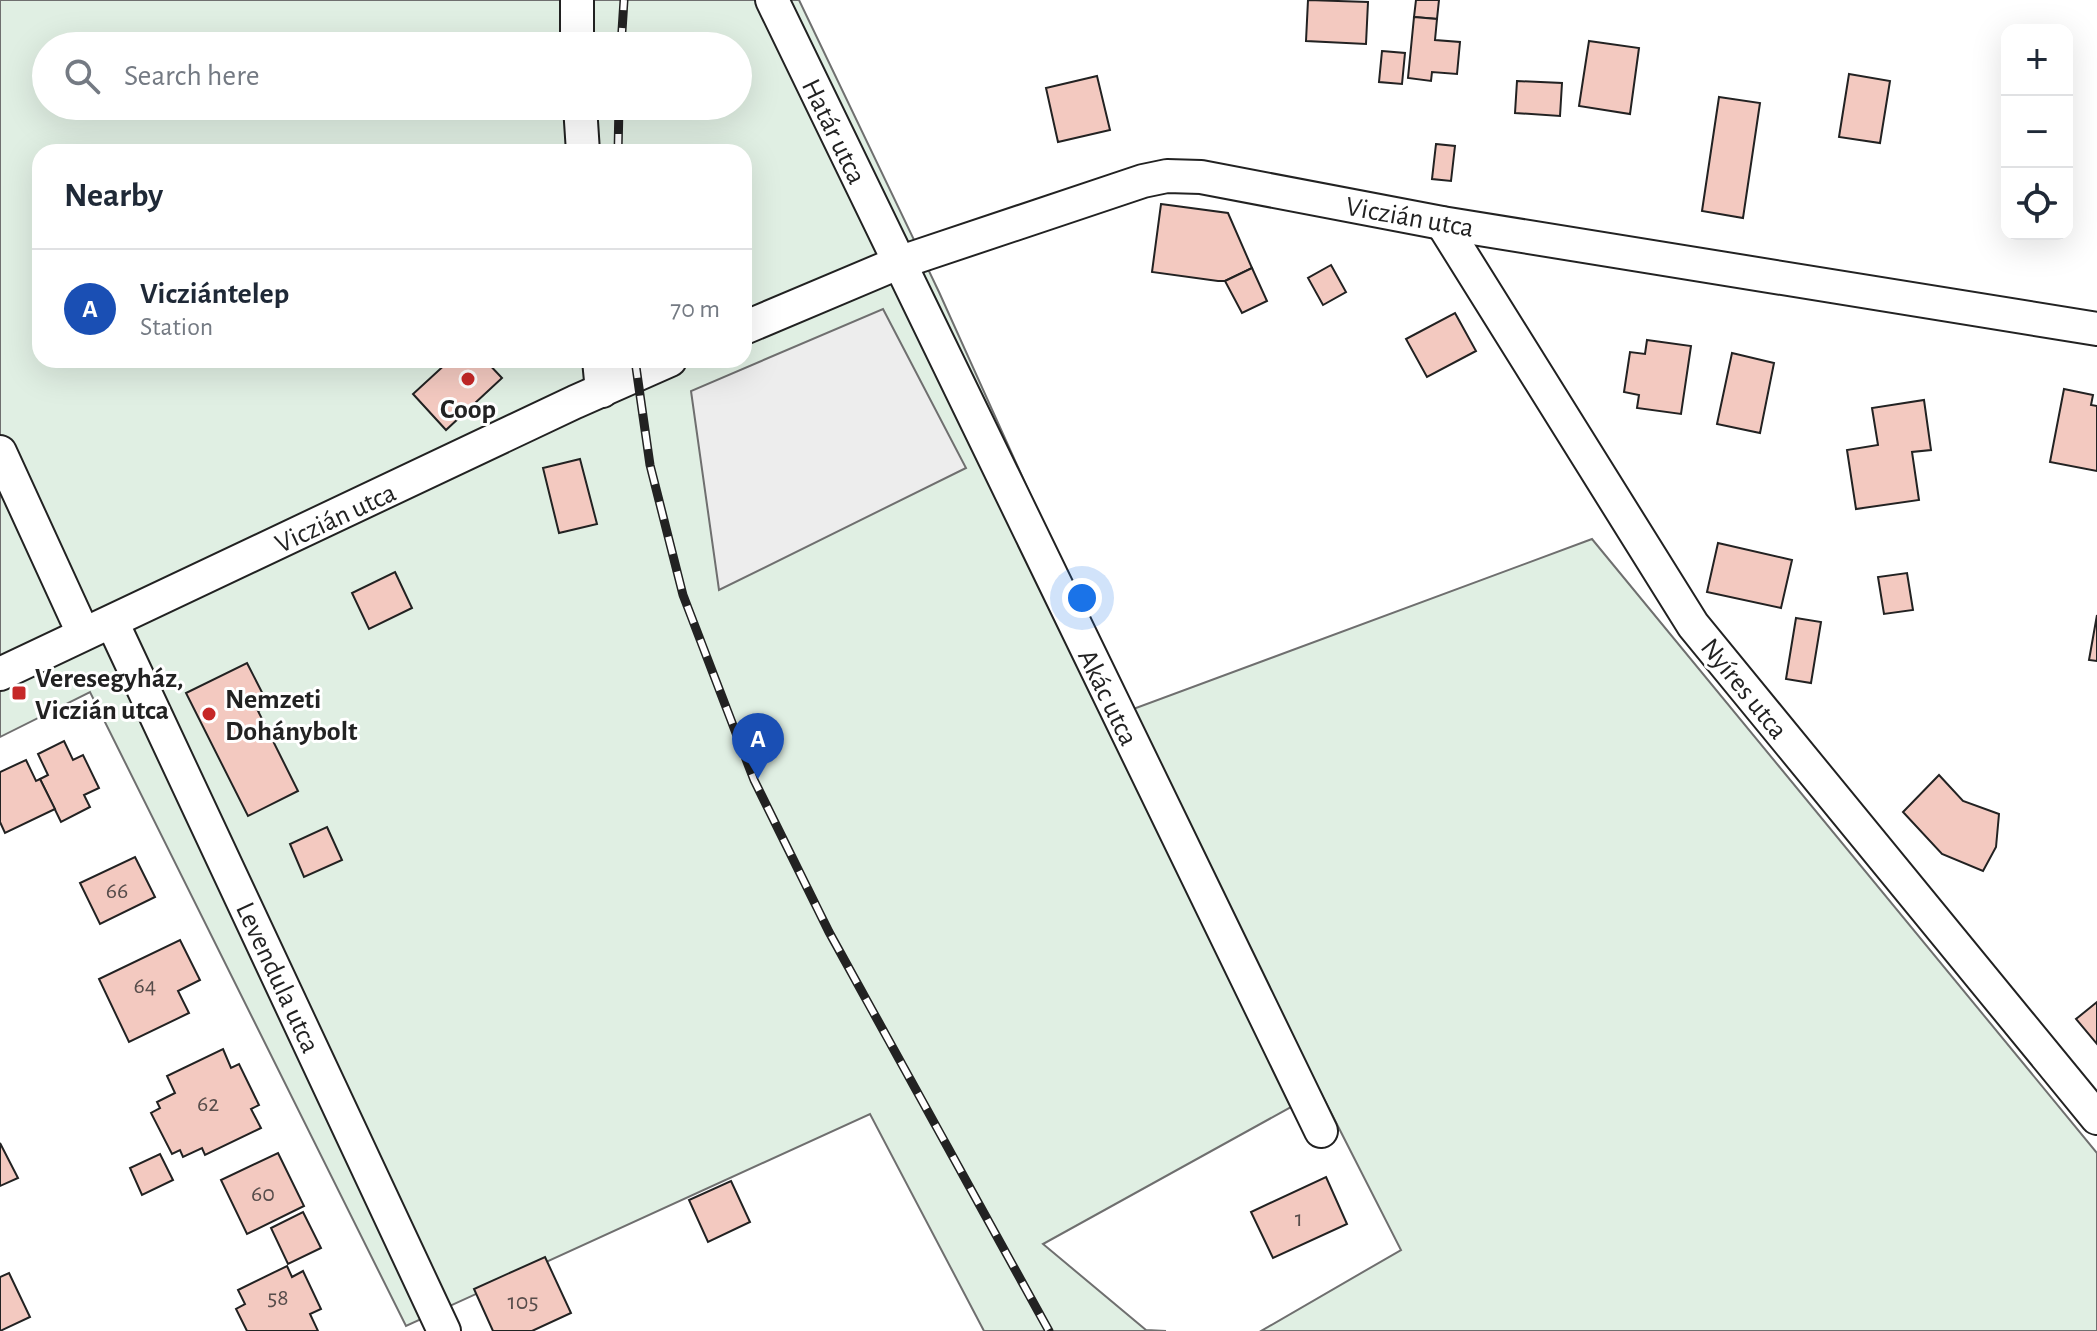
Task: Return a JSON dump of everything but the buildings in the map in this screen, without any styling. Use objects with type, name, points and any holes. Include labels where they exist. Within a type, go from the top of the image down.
[{"type":"street","points":[[577,0],[577,32]]},
{"type":"street","name":"Határ utca","points":[[772,0],[898,263]]},
{"type":"street","points":[[581,120],[582,144]]},
{"type":"street","name":"Viczián utca","points":[[752,325],[898,263],[1143,181],[1167,176],[1201,177],[1442,223],[2097,329]]},
{"type":"street","name":"Nyíres utca","points":[[1442,223],[1693,625],[2097,1118]]},
{"type":"street","name":"Akác utca","points":[[898,263],[1321,1131]]},
{"type":"street","name":"Viczián utca","points":[[0,674],[98,628],[601,375],[633,368]]},
{"type":"street","name":"Levendula utca","points":[[0,452],[98,628],[444,1331]]},
{"type":"green space","points":[[0,0],[799,0],[939,292],[1128,711],[1592,539],[2097,1153],[2097,1331],[1261,1331],[1401,1250],[1320,1091],[1043,1244],[1146,1330],[1166,1331],[984,1331],[870,1114],[406,1326],[90,692],[0,737]]},
{"type":"shaded area","points":[[883,309],[966,468],[719,590],[691,391],[745,368],[752,368],[752,365]]},
{"type":"railway","points":[[622,32],[624,0]]},
{"type":"railway","points":[[618,144],[619,120]]},
{"type":"railway","points":[[636,368],[650,465],[683,595],[754,780],[829,932],[1049,1331]]},
{"type":"place","name":"Coop","points":[[468,379]]},
{"type":"place","name":"Veresegyház, Viczián utca","points":[[19,693]]},
{"type":"place","name":"Nemzeti Dohánybolt","points":[[209,714]]},
{"type":"place","name":"Vicziántelep","points":[[758,779]]}]
